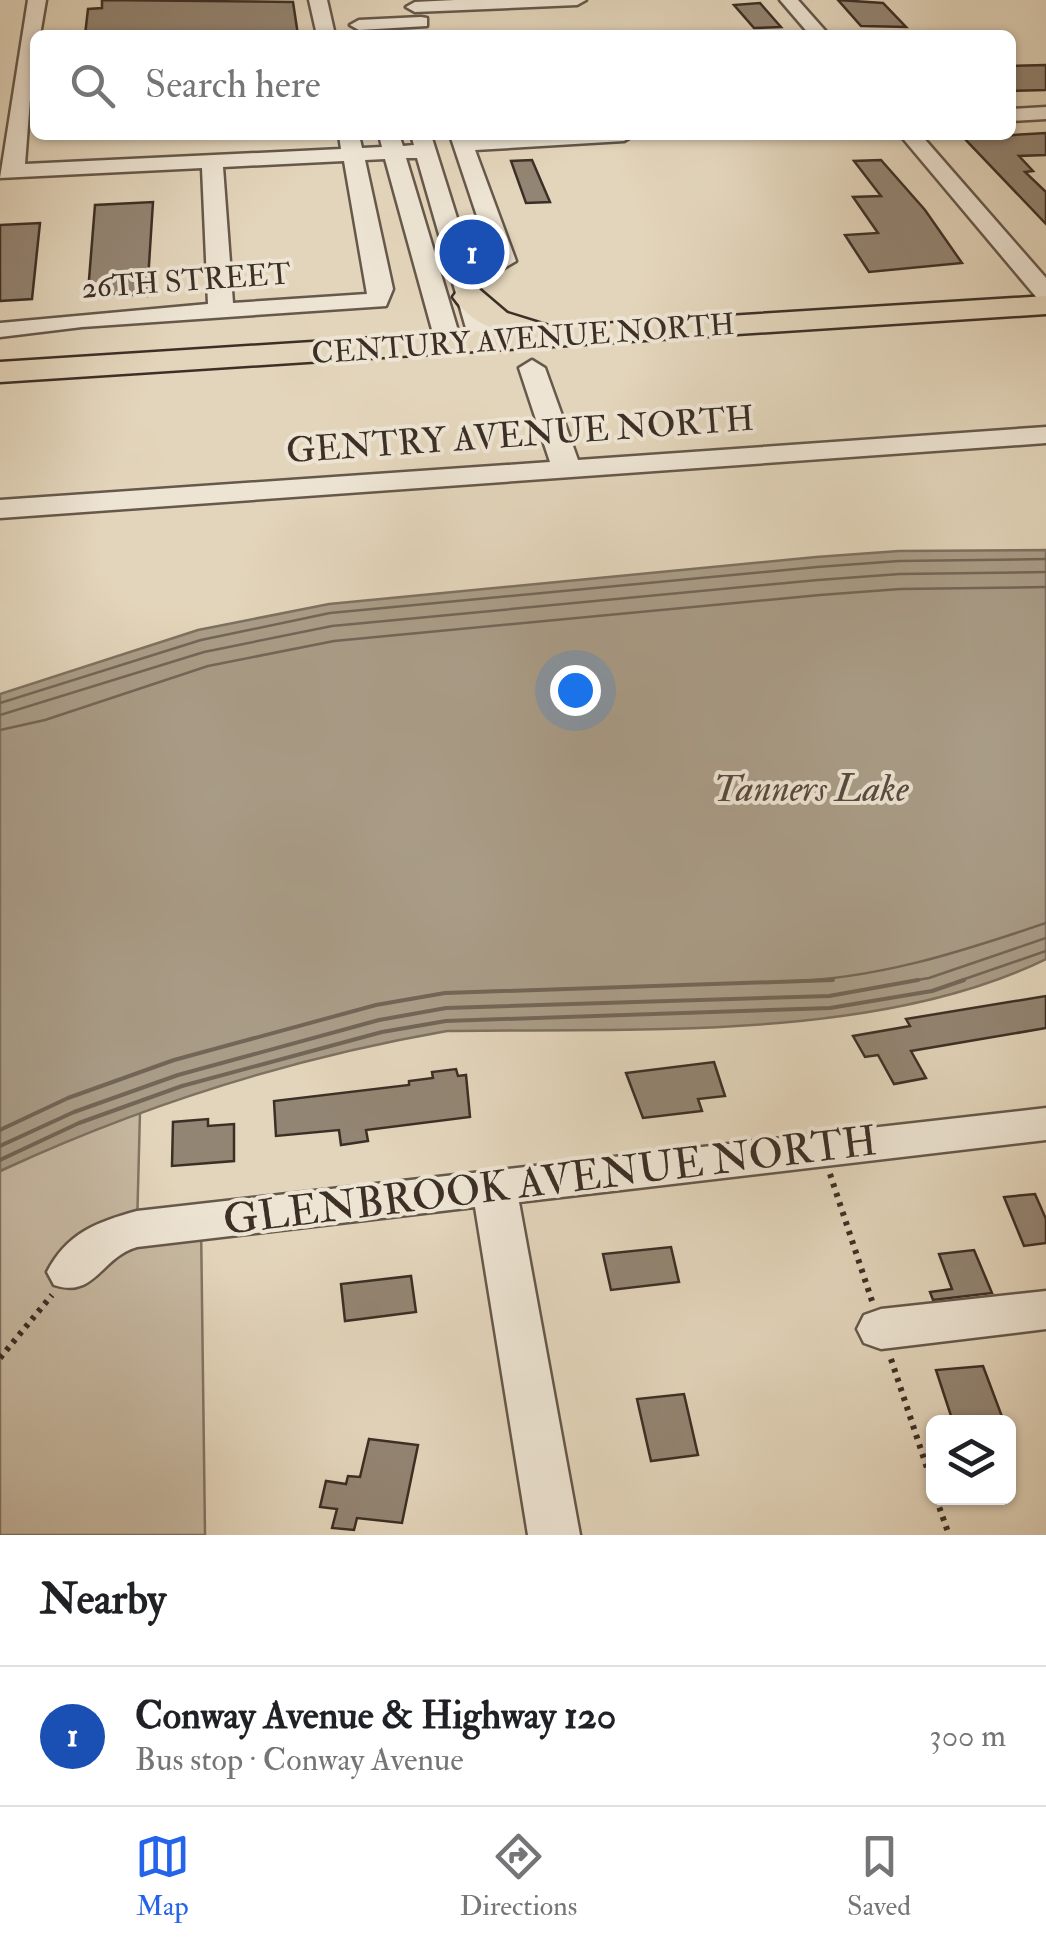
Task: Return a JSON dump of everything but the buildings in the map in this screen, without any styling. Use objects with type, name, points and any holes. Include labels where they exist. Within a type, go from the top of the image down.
[{"type":"main road","points":[[392,348],[422,331],[454,303],[510,325],[595,335]]},
{"type":"main road","name":"CENTURY AVENUE NORTH","points":[[0,372],[1046,305]]},
{"type":"street","points":[[37,0],[23,33],[28,85],[7,172],[212,162],[352,145],[424,143],[454,303],[449,344]]},
{"type":"street","points":[[318,0],[325,30]]},
{"type":"street","points":[[352,0],[360,30],[387,30],[418,16],[518,1],[576,0]]},
{"type":"street","points":[[378,0],[387,30]]},
{"type":"street","points":[[788,0],[815,30]]},
{"type":"street","points":[[0,86],[28,85]]},
{"type":"street","points":[[1016,115],[1046,113]]},
{"type":"street","points":[[180,140],[182,163]]},
{"type":"street","points":[[461,140],[504,261]]},
{"type":"street","points":[[914,140],[1046,293]]},
{"type":"street","points":[[392,144],[454,303],[483,342]]},
{"type":"street","name":"26TH STREET","points":[[0,330],[82,320],[377,300],[382,289],[352,145]]},
{"type":"street","points":[[212,162],[221,311]]},
{"type":"street","points":[[532,368],[567,469]]},
{"type":"street","name":"GENTRY AVENUE NORTH","points":[[0,508],[1046,436]]},
{"type":"street","name":"GLENBROOK AVENUE NORTH","points":[[70,1272],[92,1246],[127,1230],[1046,1124]]},
{"type":"street","points":[[494,1188],[554,1535]]},
{"type":"street","points":[[881,1329],[1046,1310]]},
{"type":"path","points":[[0,1358],[70,1272]]},
{"type":"path","points":[[938,1505],[949,1535]]},
{"type":"shaded area","points":[[140,1112],[137,1228],[201,1222],[205,1535],[0,1535],[0,1171]]},
{"type":"water","name":"Tanners Lake","points":[[1046,550],[1046,959],[980,986],[908,1005],[831,1017],[674,1029],[447,1031],[389,1042],[219,1086],[108,1125],[0,1171],[0,694],[198,630],[329,604],[816,557],[899,551]]},
{"type":"place","name":"Conway Avenue & Highway 120","points":[[472,252]]}]
